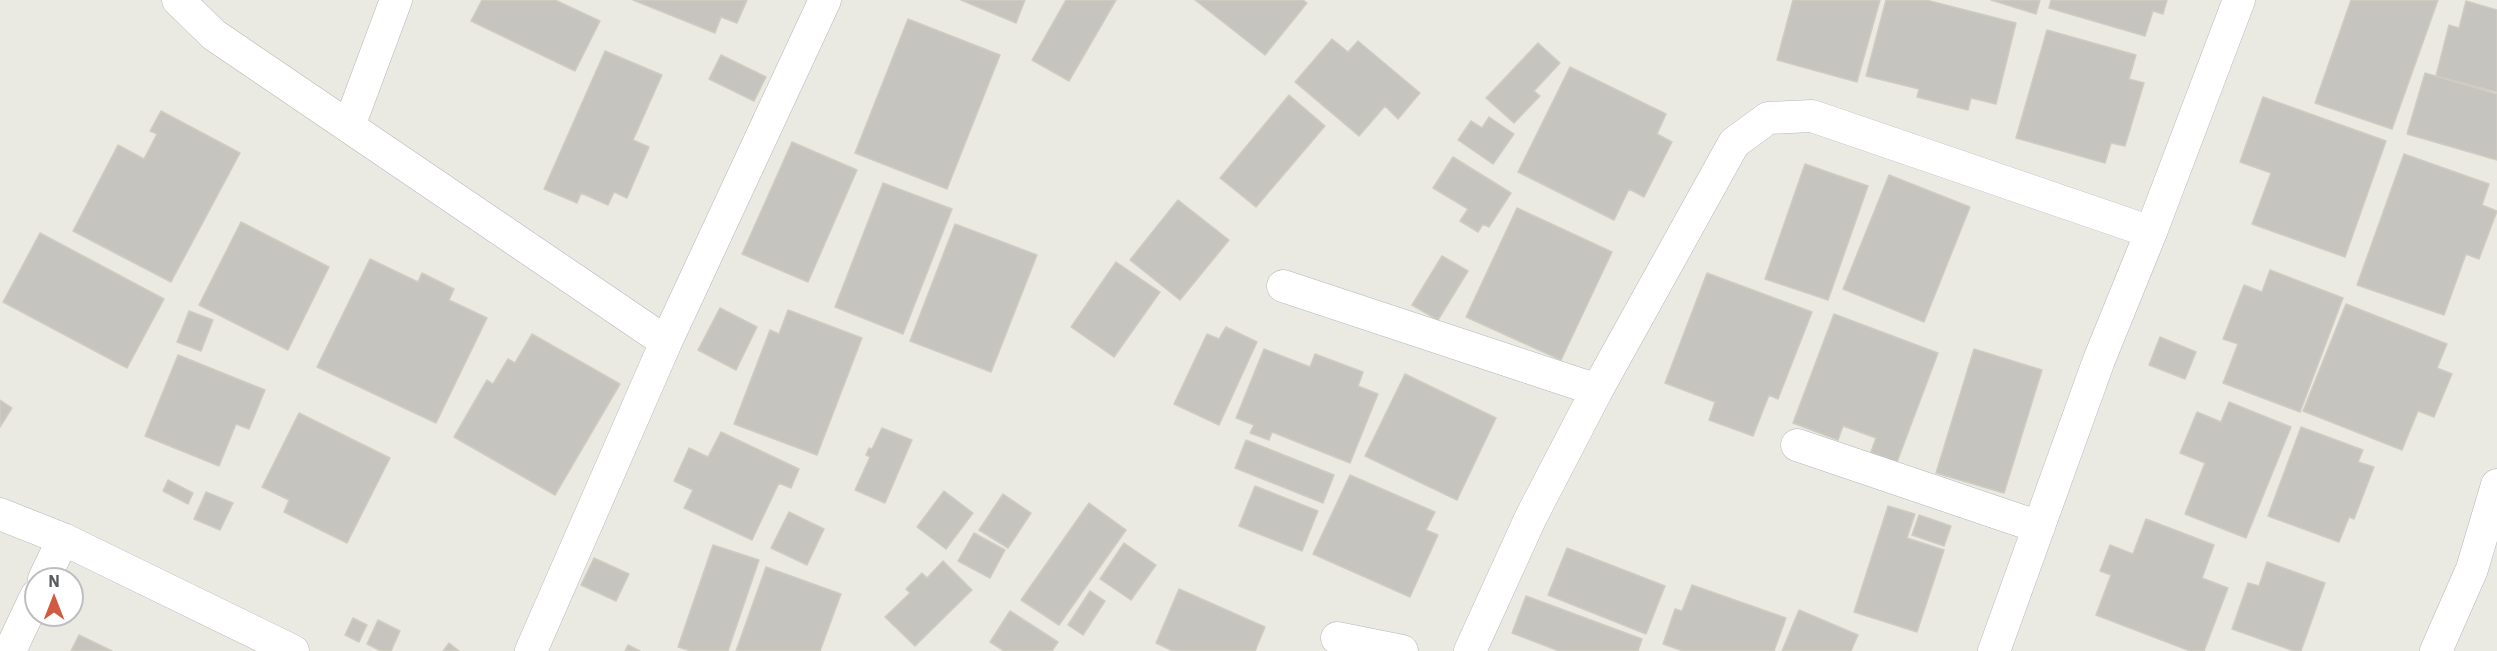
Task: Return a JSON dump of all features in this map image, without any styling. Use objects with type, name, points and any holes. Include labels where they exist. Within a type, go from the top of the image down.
[{"type":"street","points":[[178,0],[214,35],[666,342]]},
{"type":"street","points":[[349,126],[396,0]]},
{"type":"street","points":[[531,651],[666,342],[825,0]]},
{"type":"street","points":[[1994,651],[2099,360],[2151,232],[2239,0]]},
{"type":"street","points":[[1470,651],[1531,516],[1597,390],[1734,142],[1768,118],[1812,116],[2151,232]]},
{"type":"street","points":[[1283,285],[1597,390]]},
{"type":"street","points":[[1797,445],[2039,527]]},
{"type":"street","points":[[2436,651],[2472,569],[2497,485]]},
{"type":"street","points":[[0,514],[63,539],[292,651]]},
{"type":"street","points":[[50,567],[63,539]]},
{"type":"street","points":[[10,651],[24,621]]},
{"type":"street","points":[[1337,638],[1402,651]]},
{"type":"building","points":[[482,0],[555,0],[600,21],[575,71],[471,21]]},
{"type":"building","points":[[633,0],[747,0],[737,23],[721,17],[715,33]]},
{"type":"building","points":[[961,0],[1025,0],[1016,23]]},
{"type":"building","points":[[1066,0],[1116,0],[1069,81],[1032,60]]},
{"type":"building","points":[[1195,0],[1303,0],[1307,3],[1265,55]]},
{"type":"building","points":[[1793,0],[1880,0],[1857,82],[1777,60]]},
{"type":"building","points":[[1886,0],[1926,0],[2016,23],[1996,104],[1971,98],[1968,110],[1917,97],[1919,89],[1866,76]]},
{"type":"building","points":[[1991,0],[2040,0],[2036,14]]},
{"type":"building","points":[[2051,0],[2167,0],[2163,14],[2153,11],[2145,36],[2049,8]]},
{"type":"building","points":[[2351,0],[2438,0],[2392,129],[2315,103]]},
{"type":"building","points":[[2466,1],[2497,10],[2497,92],[2436,76],[2449,25],[2459,28]]},
{"type":"building","points":[[908,19],[1000,55],[947,189],[855,153]]},
{"type":"building","points":[[2047,30],[2136,55],[2129,79],[2144,83],[2125,146],[2111,143],[2105,163],[2016,138]]},
{"type":"building","points":[[1332,39],[1348,52],[1358,41],[1420,93],[1398,119],[1385,106],[1359,136],[1295,82]]},
{"type":"building","points":[[1538,43],[1560,63],[1534,91],[1540,96],[1514,123],[1486,98]]},
{"type":"building","points":[[605,51],[662,75],[633,140],[649,147],[627,198],[614,192],[608,205],[581,193],[577,203],[544,189]]},
{"type":"building","points":[[721,55],[766,77],[754,101],[709,79]]},
{"type":"building","points":[[1570,67],[1666,114],[1657,134],[1672,142],[1644,197],[1629,189],[1614,220],[1518,172]]},
{"type":"building","points":[[2425,73],[2497,94],[2497,160],[2407,134]]},
{"type":"building","points":[[1289,95],[1325,126],[1256,207],[1220,178]]},
{"type":"building","points":[[2263,97],[2386,141],[2345,257],[2252,224],[2271,173],[2240,162]]},
{"type":"building","points":[[161,111],[240,153],[171,282],[73,231],[118,145],[144,159],[157,134],[150,131]]},
{"type":"building","points":[[1489,117],[1514,134],[1493,164],[1458,140],[1471,121],[1482,128]]},
{"type":"building","points":[[792,142],[857,170],[808,282],[742,254]]},
{"type":"building","points":[[2404,154],[2489,184],[2482,205],[2497,211],[2479,259],[2466,254],[2444,315],[2357,285]]},
{"type":"building","points":[[1453,157],[1511,193],[1489,227],[1483,224],[1478,232],[1460,221],[1468,209],[1433,188]]},
{"type":"building","points":[[1805,164],[1868,186],[1828,300],[1765,279]]},
{"type":"building","points":[[1889,175],[1970,207],[1924,322],[1843,289]]},
{"type":"building","points":[[883,183],[952,209],[903,334],[835,307]]},
{"type":"building","points":[[1178,200],[1229,240],[1180,300],[1130,260]]},
{"type":"building","points":[[1517,208],[1612,252],[1561,360],[1466,317]]},
{"type":"building","points":[[241,222],[329,267],[288,350],[199,305]]},
{"type":"building","points":[[955,224],[1037,255],[991,372],[910,341]]},
{"type":"building","points":[[40,233],[164,299],[127,368],[3,302]]},
{"type":"building","points":[[1442,256],[1468,271],[1438,320],[1412,305]]},
{"type":"building","points":[[370,259],[418,282],[422,273],[454,289],[449,300],[487,318],[436,423],[317,367]]},
{"type":"building","points":[[1116,262],[1160,292],[1114,357],[1071,327]]},
{"type":"building","points":[[2270,270],[2343,298],[2300,412],[2223,383],[2238,344],[2223,339],[2244,285],[2262,292]]},
{"type":"building","points":[[1707,273],[1812,312],[1778,399],[1769,395],[1753,436],[1709,420],[1715,402],[1665,383]]},
{"type":"building","points":[[2346,304],[2447,344],[2437,368],[2452,374],[2434,417],[2418,411],[2402,450],[2303,411]]},
{"type":"building","points":[[720,308],[757,327],[736,370],[698,350]]},
{"type":"building","points":[[788,310],[862,338],[817,455],[734,424],[770,330],[779,334]]},
{"type":"building","points":[[189,311],[213,320],[201,351],[177,342]]},
{"type":"building","points":[[1834,314],[1938,353],[1897,462],[1871,452],[1876,438],[1843,426],[1838,440],[1793,423]]},
{"type":"building","points":[[1226,327],[1257,342],[1219,425],[1174,404],[1207,334],[1219,339]]},
{"type":"building","points":[[532,334],[620,384],[555,495],[454,437],[487,380],[493,384],[508,359],[515,363]]},
{"type":"building","points":[[2160,337],[2196,352],[2185,379],[2149,365]]},
{"type":"building","points":[[1264,349],[1310,367],[1315,354],[1363,372],[1358,386],[1378,394],[1350,463],[1272,432],[1269,440],[1250,433],[1254,425],[1236,418]]},
{"type":"building","points":[[1974,349],[2042,370],[2004,493],[1936,473]]},
{"type":"building","points":[[178,355],[265,390],[249,429],[236,424],[219,466],[145,436]]},
{"type":"building","points":[[1405,374],[1496,418],[1457,500],[1365,456]]},
{"type":"building","points":[[0,400],[12,408],[0,427]]},
{"type":"building","points":[[2229,402],[2291,427],[2246,538],[2185,514],[2205,463],[2180,453],[2197,412],[2221,422]]},
{"type":"building","points":[[299,413],[390,458],[347,543],[284,512],[289,500],[262,487]]},
{"type":"building","points":[[2301,427],[2363,450],[2358,462],[2374,467],[2354,519],[2349,517],[2339,542],[2268,516]]},
{"type":"building","points":[[882,428],[912,440],[885,503],[855,490],[870,457],[866,455],[869,448],[872,449]]},
{"type":"building","points":[[721,432],[799,469],[791,488],[779,483],[752,540],[684,508],[693,490],[674,481],[689,448],[708,457]]},
{"type":"building","points":[[1246,440],[1334,475],[1323,503],[1235,468]]},
{"type":"building","points":[[1350,475],[1435,512],[1426,530],[1438,535],[1410,597],[1313,554]]},
{"type":"building","points":[[168,480],[193,493],[188,504],[163,491]]},
{"type":"building","points":[[1255,486],[1318,511],[1302,551],[1239,526]]},
{"type":"building","points":[[944,491],[973,513],[946,549],[917,527]]},
{"type":"building","points":[[206,492],[233,503],[220,530],[194,519]]},
{"type":"building","points":[[1003,494],[1031,513],[1008,548],[979,530]]},
{"type":"building","points":[[1089,503],[1126,530],[1059,625],[1021,600]]},
{"type":"building","points":[[1888,506],[1915,514],[1907,538],[1944,550],[1917,632],[1854,612]]},
{"type":"building","points":[[789,512],[824,529],[807,565],[771,548]]},
{"type":"building","points":[[1919,515],[1951,526],[1944,546],[1912,535]]},
{"type":"building","points":[[2146,519],[2214,545],[2202,578],[2228,588],[2204,651],[2190,651],[2096,615],[2111,575],[2100,571],[2110,545],[2133,554]]},
{"type":"building","points":[[974,533],[1005,550],[990,578],[958,561]]},
{"type":"building","points":[[1124,543],[1156,565],[1131,600],[1100,579]]},
{"type":"building","points":[[713,545],[759,560],[728,651],[691,651],[678,647]]},
{"type":"building","points":[[1567,548],[1665,586],[1646,634],[1548,595]]},
{"type":"building","points":[[594,558],[629,574],[616,601],[581,585]]},
{"type":"building","points":[[943,561],[972,590],[915,646],[885,617],[910,593],[906,589],[922,573],[927,578]]},
{"type":"building","points":[[2267,562],[2325,583],[2301,651],[2294,651],[2232,629],[2248,583],[2259,586]]},
{"type":"building","points":[[766,567],[841,594],[820,651],[736,651]]},
{"type":"building","points":[[1692,585],[1786,618],[1774,651],[1683,651],[1663,644],[1675,609],[1682,611]]},
{"type":"building","points":[[1179,589],[1265,627],[1255,651],[1173,651],[1156,643]]},
{"type":"building","points":[[1090,591],[1105,601],[1083,635],[1068,625]]},
{"type":"building","points":[[1526,596],[1642,639],[1638,651],[1559,651],[1512,633]]},
{"type":"building","points":[[1799,610],[1858,635],[1851,651],[1782,651]]},
{"type":"building","points":[[1010,611],[1058,642],[1052,651],[1004,651],[990,642]]},
{"type":"building","points":[[353,618],[367,625],[359,642],[345,635]]},
{"type":"building","points":[[378,620],[400,631],[391,651],[381,651],[367,644]]},
{"type":"building","points":[[79,635],[112,651],[71,651]]},
{"type":"building","points":[[449,643],[459,651],[443,651]]},
{"type":"building","points":[[628,645],[640,651],[625,651]]}]
